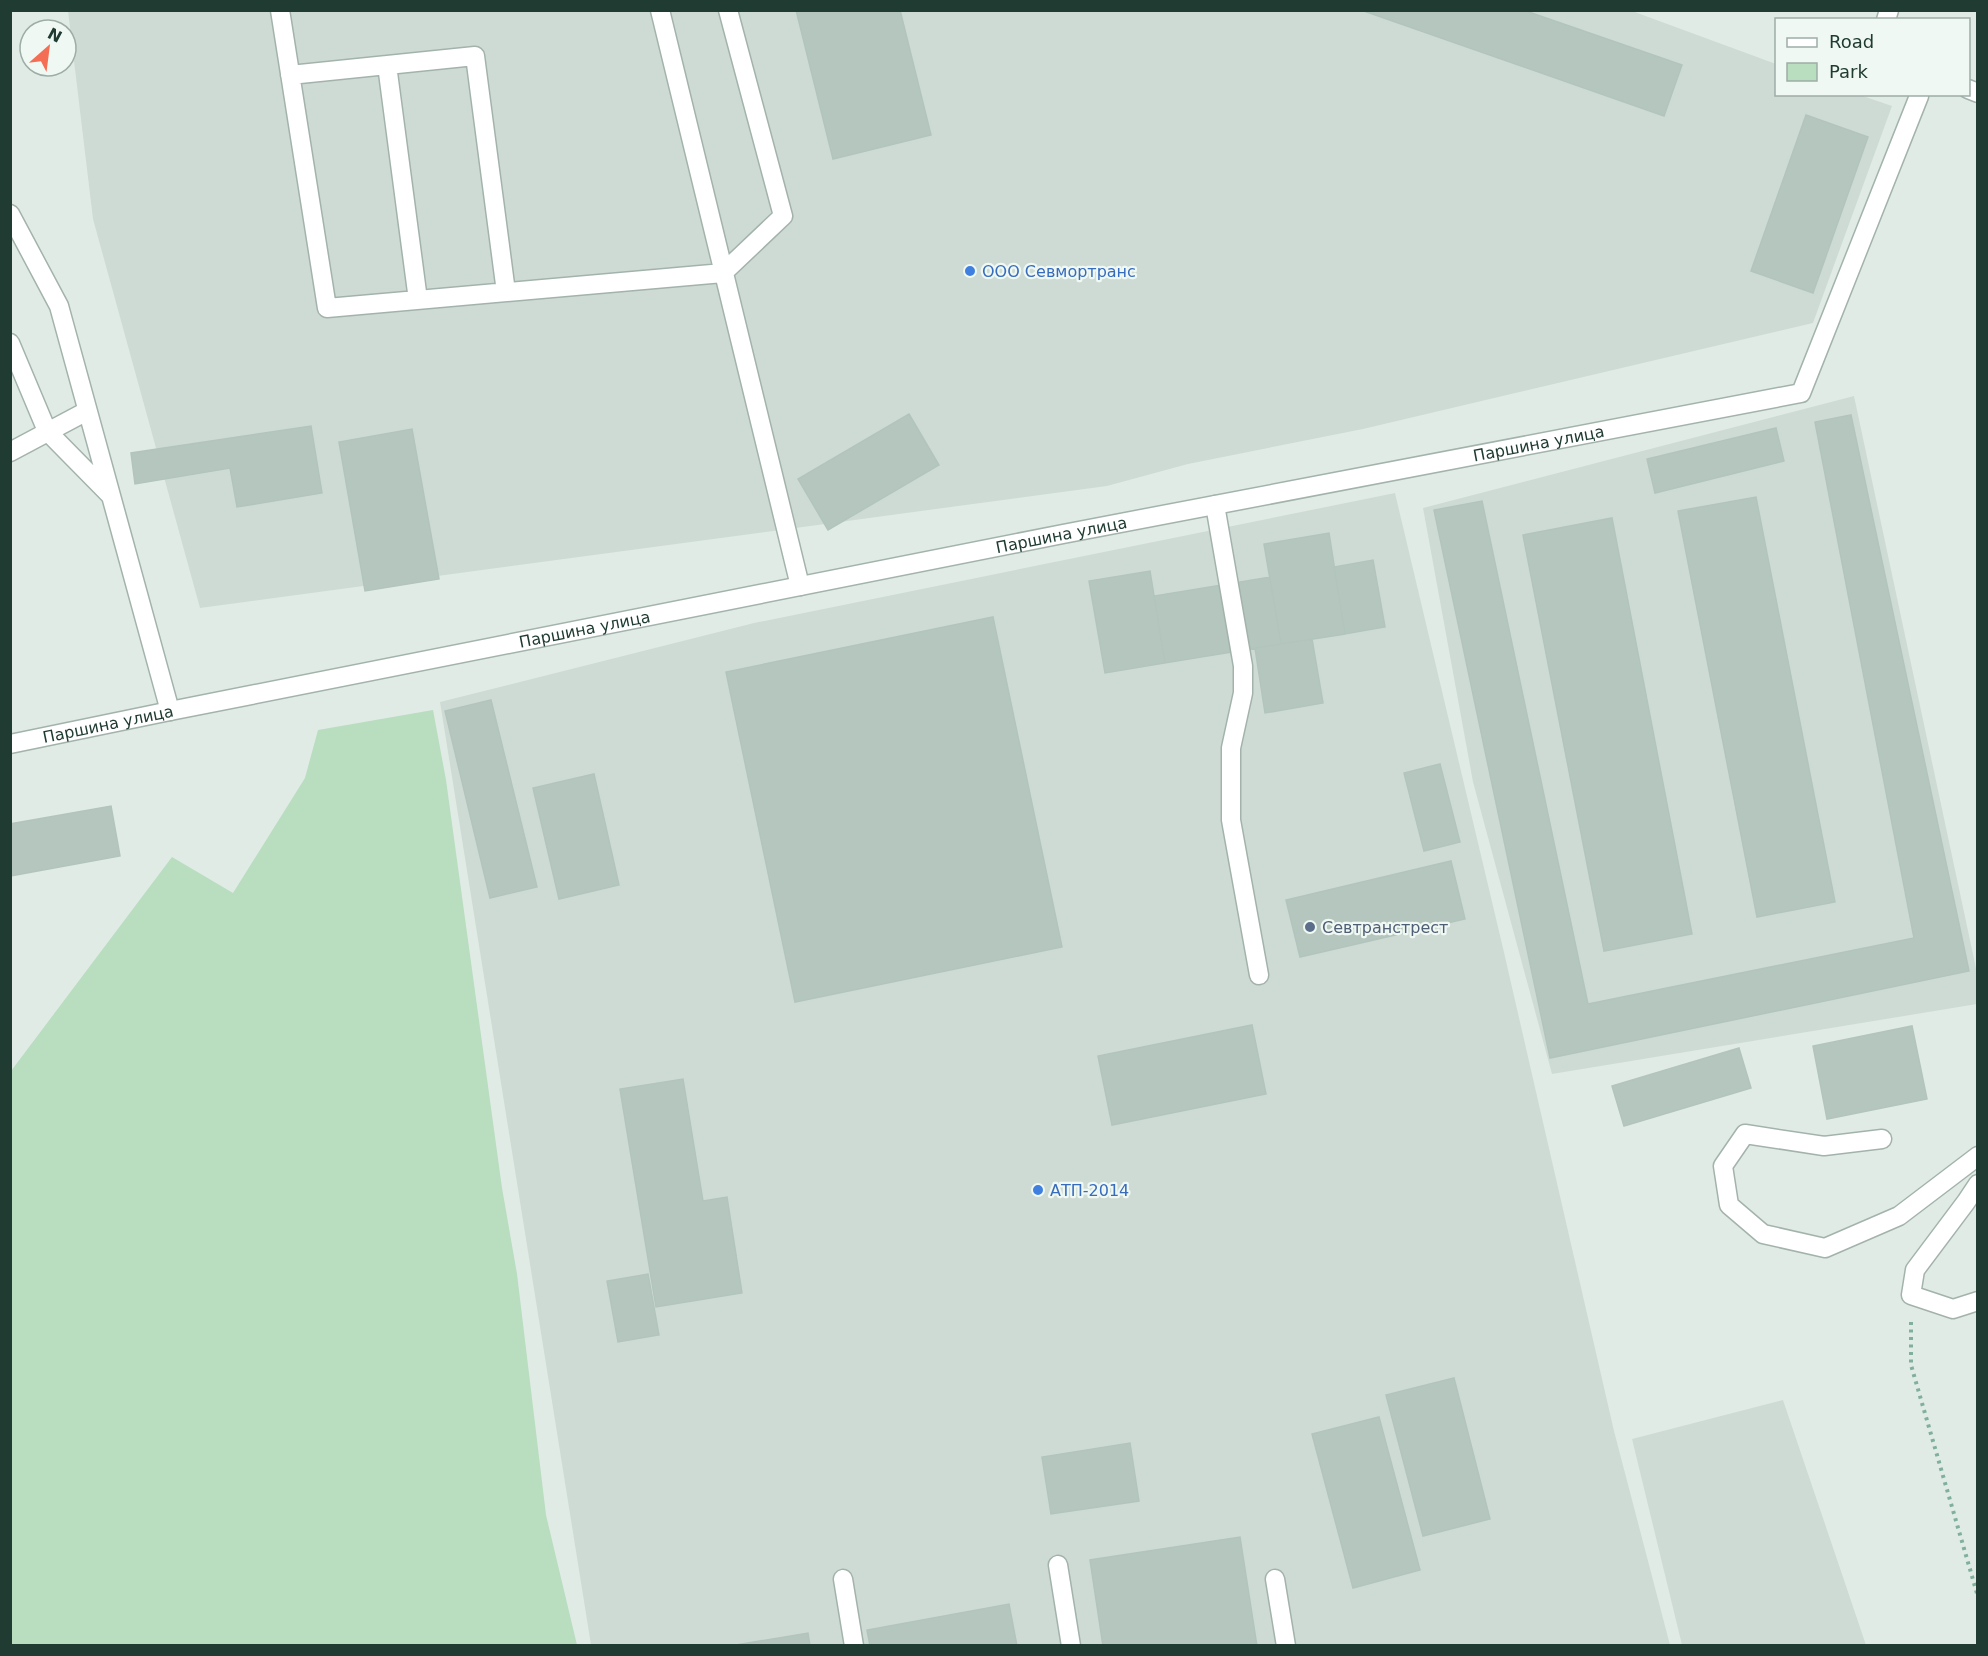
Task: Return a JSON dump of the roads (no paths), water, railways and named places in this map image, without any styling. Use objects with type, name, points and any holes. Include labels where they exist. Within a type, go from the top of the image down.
[{"type":"street","points":[[280,10],[327,308],[723,273],[783,216],[728,10]]},
{"type":"street","points":[[660,10],[800,586]]},
{"type":"street","points":[[290,75],[475,56],[506,292]]},
{"type":"street","points":[[387,65],[418,300]]},
{"type":"street","name":"Паршина улица","points":[[10,744],[800,586],[1801,393],[1919,96]]},
{"type":"street","points":[[10,214],[58,306],[170,711]]},
{"type":"street","points":[[10,344],[47,431],[111,496]]},
{"type":"street","points":[[10,452],[87,411]]},
{"type":"street","points":[[1215,505],[1243,666],[1243,693],[1231,748],[1231,820],[1259,975]]},
{"type":"street","points":[[1882,1139],[1824,1146],[1745,1134],[1723,1166],[1729,1205],[1763,1234],[1825,1248],[1899,1216],[1977,1156]]},
{"type":"street","points":[[1977,1184],[1915,1270],[1911,1295],[1953,1309],[1977,1301]]},
{"type":"street","points":[[1058,1565],[1071,1646]]},
{"type":"street","points":[[843,1579],[854,1646]]},
{"type":"street","points":[[1275,1579],[1287,1646]]},
{"type":"place","name":"ООО Севмортранс","points":[[970,271]]},
{"type":"place","name":"Севтранстрест","points":[[1310,927]]},
{"type":"place","name":"АТП-2014","points":[[1038,1190]]}]
